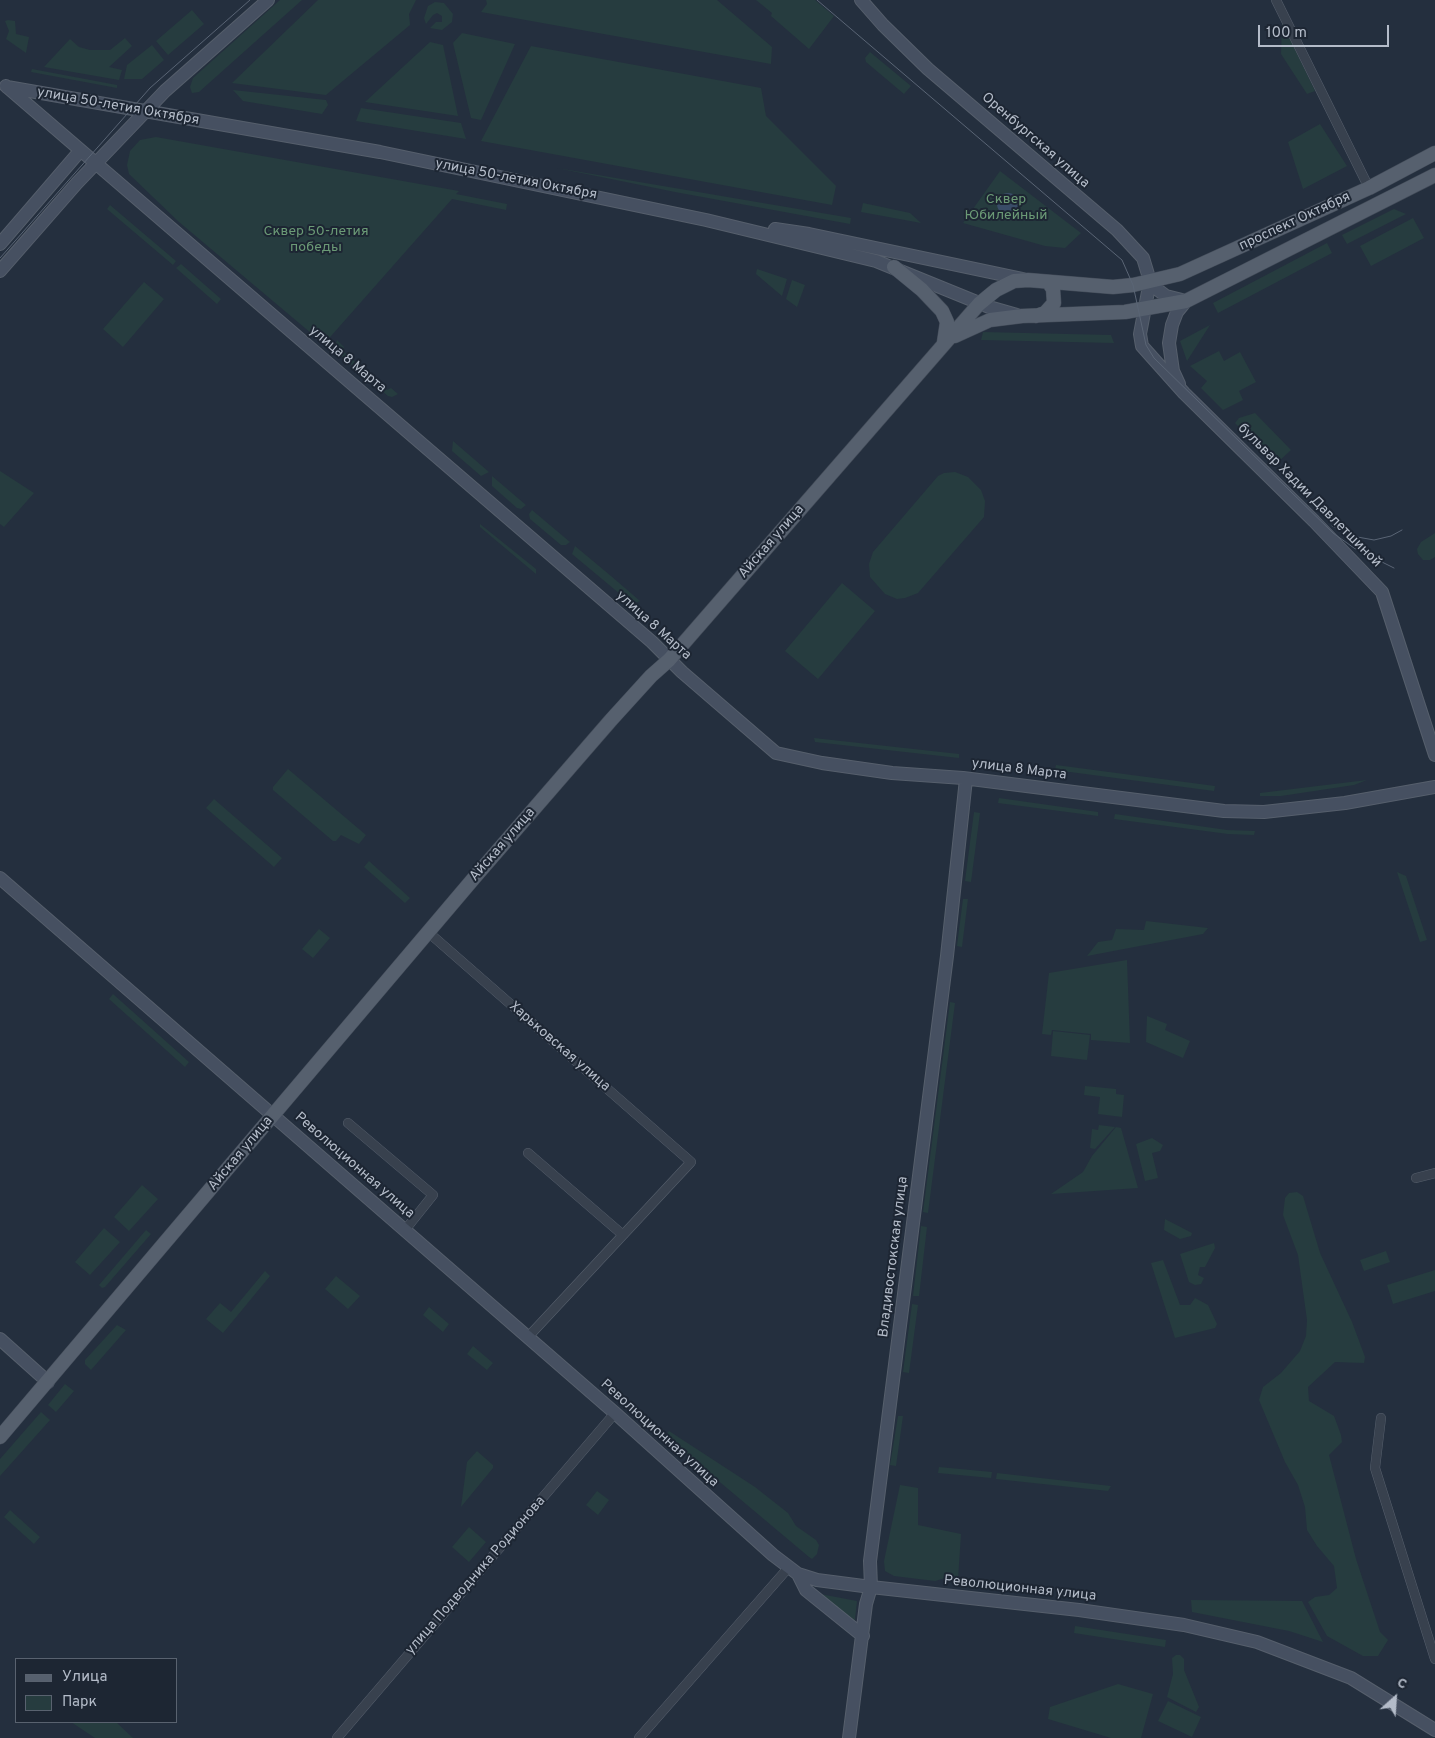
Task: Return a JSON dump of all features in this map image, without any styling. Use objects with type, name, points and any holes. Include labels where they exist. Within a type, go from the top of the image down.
[{"type":"main road","points":[[0,271],[77,183],[165,91],[268,0]]},
{"type":"main road","name":"Оренбургская улица","points":[[861,0],[883,26],[928,69],[1117,230],[1143,258],[1148,269],[1150,281]]},
{"type":"main road","name":"улица 50-летия Октября","points":[[3,86],[380,152],[706,220],[844,252],[894,267],[979,304],[1027,316]]},
{"type":"main road","name":"улица 8 Марта","points":[[3,86],[386,412],[776,753],[822,763],[892,773],[966,779],[1224,812],[1248,812],[1345,803],[1435,787]]},
{"type":"main road","points":[[0,244],[80,151]]},
{"type":"main road","name":"проспект Октября","points":[[1150,281],[1192,269],[1369,188],[1435,153]]},
{"type":"main road","name":"проспект Октября","points":[[1186,301],[1435,175]]},
{"type":"main road","points":[[706,220],[809,234],[993,274],[1049,283],[1113,287],[1150,281],[1166,296],[1186,301],[1177,312],[1172,325],[1169,343],[1173,371],[1184,393]]},
{"type":"main road","points":[[1267,234],[1278,255]]},
{"type":"main road","points":[[894,267],[922,290],[942,311],[947,322],[944,343]]},
{"type":"main road","name":"Айская улица","points":[[0,1437],[428,932],[611,720],[651,676],[669,660],[944,343],[979,304],[1005,284],[1028,280]]},
{"type":"main road","name":"бульвар Хадии Давлетшиной","points":[[1150,281],[1140,334],[1142,346],[1184,393],[1304,511],[1382,592],[1435,755]]},
{"type":"main road","points":[[1027,316],[1045,313],[1054,303],[1053,289],[1049,283]]},
{"type":"main road","name":"улица 50-летия Октября","points":[[944,343],[979,323],[1027,316],[1106,314],[1186,301]]},
{"type":"main road","name":"Владивостокская улица","points":[[849,1738],[871,1587],[870,1561],[947,956],[966,779]]},
{"type":"main road","name":"Революционная улица","points":[[0,878],[615,1413],[699,1491],[793,1570],[817,1580],[1084,1611],[1184,1625],[1257,1642],[1351,1678],[1435,1730]]},
{"type":"main road","points":[[0,1339],[48,1382]]},
{"type":"main road","points":[[793,1570],[806,1590],[863,1636]]},
{"type":"street","points":[[1276,0],[1369,188]]},
{"type":"street","name":"Харьковская улица","points":[[428,932],[691,1162],[623,1235]]},
{"type":"street","points":[[348,1123],[433,1195],[405,1230]]},
{"type":"street","points":[[528,1153],[623,1235],[528,1337]]},
{"type":"street","points":[[1416,1178],[1435,1173]]},
{"type":"street","name":"улица Подводника Родионова","points":[[337,1738],[615,1413]]},
{"type":"street","points":[[1381,1418],[1375,1468],[1435,1659]]},
{"type":"street","points":[[639,1738],[793,1570]]},
{"type":"green space","points":[[280,0],[302,0],[199,92],[192,93],[190,87],[193,78]]},
{"type":"green space","points":[[318,0],[416,0],[409,14],[410,25],[326,95],[232,83]]},
{"type":"green space","points":[[486,0],[717,0],[772,47],[771,64],[481,12],[487,4]]},
{"type":"green space","points":[[756,0],[815,0],[834,16],[809,49],[771,16],[772,13]]},
{"type":"green space","points":[[435,2],[444,3],[453,14],[452,22],[442,30],[430,28],[436,22],[442,22],[442,16],[437,13],[433,15],[426,24],[424,18],[428,6]]},
{"type":"green space","points":[[192,10],[204,24],[168,55],[156,41]]},
{"type":"green space","points":[[5,21],[15,21],[16,34],[29,37],[26,53],[6,39],[9,31]]},
{"type":"green space","points":[[1282,22],[1315,91],[1307,94],[1281,54]]},
{"type":"green space","points":[[462,33],[515,44],[481,120],[471,118],[453,43]]},
{"type":"green space","points":[[125,38],[132,46],[109,67],[122,70],[119,80],[44,67],[70,39],[79,47],[90,50],[110,50]]},
{"type":"green space","points":[[430,42],[443,45],[458,116],[365,102]]},
{"type":"green space","points":[[152,45],[164,60],[142,79],[124,79],[127,65]]},
{"type":"green space","points":[[531,46],[761,88],[766,116],[836,186],[832,205],[481,141]]},
{"type":"green space","points":[[870,52],[911,86],[904,94],[866,62],[865,58]]},
{"type":"green space","points":[[32,69],[117,85],[117,88],[31,72]]},
{"type":"green space","points":[[233,90],[326,100],[328,105],[322,114],[243,101]]},
{"type":"green space","points":[[361,108],[461,123],[466,139],[356,121]]},
{"type":"green space","points":[[1320,124],[1347,166],[1303,189],[1288,142]]},
{"type":"green space","name":"Сквер 50-летия победы","points":[[156,137],[459,191],[456,194],[507,204],[506,210],[452,199],[324,344],[179,222],[129,174],[127,165],[130,151],[140,140]]},
{"type":"green space","points":[[557,168],[851,218],[850,224],[675,192]]},
{"type":"green space","name":"Сквер Юбилейный","points":[[1000,171],[1081,233],[1065,248],[1045,246],[963,223]]},
{"type":"green space","points":[[863,203],[910,213],[921,223],[861,212]]},
{"type":"green space","points":[[110,205],[176,261],[173,265],[107,209]]},
{"type":"green space","points":[[1394,209],[1406,214],[1347,244],[1342,235]]},
{"type":"green space","points":[[1413,218],[1424,238],[1371,266],[1360,246]]},
{"type":"green space","points":[[1327,243],[1332,253],[1218,313],[1213,303]]},
{"type":"green space","points":[[181,264],[221,299],[217,304],[176,268]]},
{"type":"green space","points":[[757,269],[787,279],[782,296],[756,274]]},
{"type":"green space","points":[[792,280],[805,285],[797,307],[786,299]]},
{"type":"green space","points":[[144,282],[164,299],[123,347],[103,329]]},
{"type":"green space","points":[[1210,325],[1187,361],[1180,341]]},
{"type":"green space","points":[[983,332],[1111,335],[1114,343],[981,340]]},
{"type":"green space","points":[[337,340],[344,347],[343,351],[387,390],[391,388],[398,394],[392,397],[388,396],[334,350]]},
{"type":"green space","points":[[1219,351],[1224,361],[1240,352],[1256,382],[1239,391],[1243,400],[1223,410],[1201,388],[1207,381],[1190,366]]},
{"type":"green space","points":[[1255,413],[1291,450],[1276,464],[1235,423],[1239,418]]},
{"type":"green space","points":[[453,441],[489,472],[481,476],[452,451]]},
{"type":"green space","points":[[0,471],[34,493],[4,527],[0,524]]},
{"type":"green space","points":[[955,472],[968,477],[981,490],[985,501],[984,517],[918,593],[897,599],[885,594],[870,577],[869,564],[873,552],[938,476],[944,473]]},
{"type":"green space","points":[[492,476],[526,505],[521,509],[517,508],[492,486]]},
{"type":"green space","points":[[532,510],[570,542],[566,545],[561,545],[530,519],[529,514]]},
{"type":"green space","points":[[480,524],[536,569],[536,574],[480,527]]},
{"type":"green space","points":[[1435,533],[1435,557],[1430,560],[1423,560],[1418,554],[1417,549],[1421,542]]},
{"type":"green space","points":[[575,546],[640,601],[632,604],[572,554]]},
{"type":"green space","points":[[842,583],[875,611],[818,679],[785,651]]},
{"type":"green space","points":[[814,738],[959,754],[959,758],[815,742]]},
{"type":"green space","points":[[1056,765],[1215,786],[1214,791],[1055,770]]},
{"type":"green space","points":[[288,769],[366,835],[359,844],[341,835],[336,841],[333,841],[273,790],[273,787]]},
{"type":"green space","points":[[1367,780],[1354,785],[1281,796],[1260,796],[1260,793]]},
{"type":"green space","points":[[999,798],[1098,812],[1098,816],[998,803]]},
{"type":"green space","points":[[214,799],[282,858],[274,867],[206,808]]},
{"type":"green space","points":[[974,812],[980,813],[971,882],[965,881]]},
{"type":"green space","points":[[1115,814],[1227,830],[1255,831],[1254,835],[1228,834],[1114,819]]},
{"type":"green space","points":[[369,861],[410,898],[405,903],[364,867]]},
{"type":"green space","points":[[1397,872],[1406,876],[1427,940],[1420,942]]},
{"type":"green space","points":[[963,899],[968,899],[962,947],[957,946]]},
{"type":"green space","points":[[1146,921],[1208,928],[1203,934],[1087,956],[1098,942],[1112,940],[1116,929],[1144,930]]},
{"type":"green space","points":[[319,929],[330,938],[313,958],[302,949]]},
{"type":"green space","points":[[1127,960],[1130,1043],[1091,1040],[1091,1034],[1052,1030],[1051,1035],[1042,1034],[1049,973]]},
{"type":"green space","points":[[113,994],[189,1062],[185,1067],[109,999]]},
{"type":"green space","points":[[950,1002],[955,1003],[928,1213],[923,1212]]},
{"type":"green space","points":[[1147,1016],[1167,1024],[1165,1030],[1190,1041],[1183,1058],[1146,1042]]},
{"type":"green space","points":[[1053,1031],[1090,1035],[1087,1060],[1051,1056]]},
{"type":"green space","points":[[1085,1086],[1116,1089],[1116,1094],[1124,1095],[1122,1117],[1098,1114],[1100,1097],[1084,1095]]},
{"type":"green space","points":[[1099,1125],[1115,1127],[1095,1149],[1090,1148],[1092,1129],[1098,1130]]},
{"type":"green space","points":[[1116,1127],[1121,1128],[1138,1188],[1051,1194],[1083,1172],[1092,1156]]},
{"type":"green space","points":[[1152,1138],[1163,1145],[1160,1151],[1152,1153],[1158,1178],[1145,1181],[1136,1144]]},
{"type":"green space","points":[[142,1185],[158,1199],[129,1231],[114,1217]]},
{"type":"green space","points":[[1297,1192],[1303,1196],[1320,1253],[1352,1322],[1365,1357],[1364,1363],[1335,1362],[1308,1387],[1309,1401],[1334,1416],[1341,1435],[1342,1442],[1329,1455],[1356,1559],[1380,1632],[1388,1640],[1378,1656],[1363,1656],[1327,1636],[1308,1602],[1315,1597],[1329,1595],[1337,1588],[1334,1566],[1317,1546],[1307,1530],[1305,1507],[1298,1485],[1285,1462],[1259,1400],[1263,1387],[1281,1373],[1300,1351],[1306,1336],[1307,1320],[1298,1255],[1283,1215],[1285,1198],[1289,1193]]},
{"type":"green space","points":[[1165,1219],[1192,1233],[1191,1236],[1180,1239],[1164,1230]]},
{"type":"green space","points":[[921,1226],[927,1227],[919,1296],[913,1296]]},
{"type":"green space","points":[[104,1228],[120,1242],[90,1275],[75,1262]]},
{"type":"green space","points":[[146,1230],[151,1234],[105,1287],[102,1288],[99,1285]]},
{"type":"green space","points":[[1214,1243],[1215,1248],[1205,1267],[1200,1267],[1198,1275],[1204,1278],[1201,1284],[1195,1285],[1189,1282],[1180,1254]]},
{"type":"green space","points":[[1386,1251],[1390,1262],[1364,1271],[1360,1260]]},
{"type":"green space","points":[[1163,1260],[1180,1305],[1190,1305],[1195,1298],[1208,1305],[1217,1324],[1215,1328],[1175,1338],[1151,1263]]},
{"type":"green space","points":[[1435,1270],[1435,1291],[1393,1304],[1387,1285]]},
{"type":"green space","points":[[265,1271],[270,1276],[223,1333],[206,1319],[220,1303],[231,1312]]},
{"type":"green space","points":[[336,1276],[360,1296],[348,1309],[325,1289]]},
{"type":"green space","points":[[912,1304],[918,1305],[909,1373],[903,1372]]},
{"type":"green space","points":[[429,1307],[449,1324],[443,1332],[423,1315]]},
{"type":"green space","points":[[117,1325],[126,1330],[91,1370],[85,1364],[85,1360]]},
{"type":"green space","points":[[473,1346],[493,1363],[487,1370],[467,1354]]},
{"type":"green space","points":[[65,1384],[74,1391],[56,1412],[48,1405]]},
{"type":"green space","points":[[41,1412],[50,1420],[0,1476],[0,1459]]},
{"type":"green space","points":[[898,1416],[903,1416],[896,1466],[890,1465]]},
{"type":"green space","points":[[669,1431],[755,1487],[788,1513],[796,1526],[816,1540],[819,1545],[817,1554],[812,1559],[809,1557],[665,1436]]},
{"type":"green space","points":[[477,1451],[493,1465],[493,1468],[461,1507],[467,1462]]},
{"type":"green space","points":[[939,1467],[992,1472],[991,1478],[938,1473]]},
{"type":"green space","points":[[997,1473],[1111,1486],[1108,1491],[996,1479]]},
{"type":"green space","points":[[900,1485],[918,1488],[918,1525],[961,1534],[958,1579],[945,1578],[935,1581],[894,1576],[885,1571],[884,1561]]},
{"type":"green space","points":[[597,1491],[609,1500],[598,1515],[586,1505]]},
{"type":"green space","points":[[10,1510],[40,1537],[34,1544],[4,1517]]},
{"type":"green space","points":[[469,1527],[486,1542],[469,1562],[452,1547]]},
{"type":"green space","points":[[815,1593],[857,1601],[854,1628]]},
{"type":"green space","points":[[1191,1600],[1302,1601],[1323,1642],[1289,1631],[1192,1612]]},
{"type":"green space","points":[[1075,1626],[1166,1640],[1165,1647],[1074,1633]]},
{"type":"green space","points":[[1180,1655],[1184,1659],[1184,1670],[1199,1707],[1196,1712],[1167,1697],[1173,1674],[1172,1658]]},
{"type":"green space","points":[[1118,1684],[1153,1694],[1141,1738],[1111,1738],[1048,1719],[1050,1707]]},
{"type":"green space","points":[[1168,1701],[1201,1717],[1192,1737],[1158,1721]]},
{"type":"green space","points":[[72,1723],[117,1723],[133,1738],[95,1738]]},
{"type":"water","points":[[1004,193],[1012,193],[1019,200],[1019,208],[1012,215],[1004,215],[997,208],[997,200]]},
{"type":"tram line","points":[[0,258],[150,88],[250,0]]},
{"type":"tram line","points":[[817,0],[1122,260],[1133,285],[1146,345],[1154,358],[1333,533],[1354,548],[1394,568]]},
{"type":"tram line","points":[[1332,526],[1352,536],[1374,540],[1391,536],[1402,530]]}]
